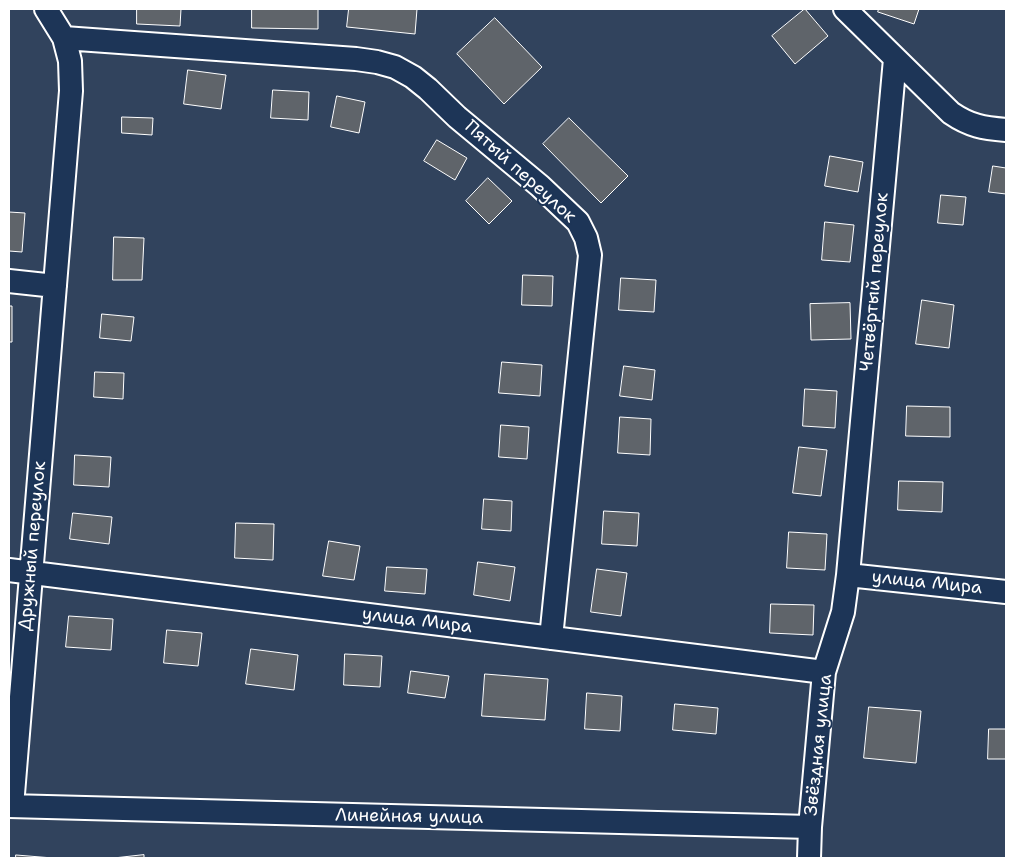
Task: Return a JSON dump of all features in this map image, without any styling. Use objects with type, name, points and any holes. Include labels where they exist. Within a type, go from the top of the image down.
[{"type":"street","name":"Дружный переулок","points":[[10,806],[71,91],[70,61],[64,38],[46,9]]},
{"type":"street","points":[[845,9],[944,107],[965,122],[977,127],[1006,130]]},
{"type":"street","name":"Пятый переулок","points":[[64,38],[356,59],[395,67],[413,77],[428,89],[457,117],[540,186],[578,222],[586,238],[590,255],[551,638]]},
{"type":"street","name":"Четвёртый переулок","points":[[848,575],[895,60]]},
{"type":"street","points":[[9,281],[55,286]]},
{"type":"street","name":"улица Мира","points":[[9,570],[824,672]]},
{"type":"street","name":"улица Мира","points":[[848,575],[1006,592]]},
{"type":"street","name":"Звёздная улица","points":[[809,858],[824,672],[843,612],[848,575]]},
{"type":"street","name":"Линейная улица","points":[[10,806],[810,827]]},
{"type":"building","points":[[137,9],[181,9],[180,26],[137,24]]},
{"type":"building","points":[[252,9],[318,9],[318,29],[252,28]]},
{"type":"building","points":[[349,9],[417,9],[415,34],[347,27]]},
{"type":"building","points":[[805,9],[828,36],[795,64],[772,36]]},
{"type":"building","points":[[879,9],[919,9],[914,24],[878,12]]},
{"type":"building","points":[[495,18],[542,67],[504,104],[457,54]]},
{"type":"building","points":[[188,70],[226,75],[221,109],[184,104]]},
{"type":"building","points":[[273,90],[309,92],[308,120],[271,118]]},
{"type":"building","points":[[337,96],[365,102],[359,133],[331,127]]},
{"type":"building","points":[[122,117],[153,118],[152,135],[122,133]]},
{"type":"building","points":[[569,118],[628,176],[601,203],[543,144]]},
{"type":"building","points":[[437,140],[467,158],[455,180],[424,161]]},
{"type":"building","points":[[830,156],[863,162],[858,192],[825,186]]},
{"type":"building","points":[[993,166],[1006,168],[1006,194],[989,192]]},
{"type":"building","points":[[488,178],[512,201],[489,224],[466,201]]},
{"type":"building","points":[[941,195],[966,197],[963,225],[938,223]]},
{"type":"building","points":[[9,212],[25,213],[22,252],[9,251]]},
{"type":"building","points":[[825,222],[854,225],[850,262],[822,260]]},
{"type":"building","points":[[114,237],[144,238],[142,280],[113,280]]},
{"type":"building","points":[[523,275],[553,276],[552,306],[522,305]]},
{"type":"building","points":[[621,278],[656,280],[654,312],[619,310]]},
{"type":"building","points":[[922,300],[954,305],[949,348],[916,344]]},
{"type":"building","points":[[850,303],[851,339],[811,340],[810,304]]},
{"type":"building","points":[[9,306],[12,306],[12,342],[9,342]]},
{"type":"building","points":[[102,314],[134,317],[131,341],[100,338]]},
{"type":"building","points":[[502,362],[542,365],[540,396],[499,393]]},
{"type":"building","points":[[624,366],[655,370],[652,400],[620,396]]},
{"type":"building","points":[[95,372],[124,373],[123,399],[94,397]]},
{"type":"building","points":[[805,389],[837,391],[835,428],[803,426]]},
{"type":"building","points":[[907,406],[950,407],[950,437],[906,436]]},
{"type":"building","points":[[620,417],[651,419],[650,455],[618,453]]},
{"type":"building","points":[[501,425],[529,427],[527,459],[499,457]]},
{"type":"building","points":[[799,447],[827,450],[821,496],[793,493]]},
{"type":"building","points":[[75,455],[111,457],[109,487],[74,485]]},
{"type":"building","points":[[899,481],[943,482],[942,512],[898,510]]},
{"type":"building","points":[[484,499],[512,501],[511,531],[482,529]]},
{"type":"building","points":[[604,511],[639,513],[637,546],[602,544]]},
{"type":"building","points":[[73,513],[112,517],[109,544],[70,539]]},
{"type":"building","points":[[236,523],[274,524],[273,560],[235,558]]},
{"type":"building","points":[[789,532],[827,534],[825,570],[787,568]]},
{"type":"building","points":[[329,541],[360,546],[354,580],[323,576]]},
{"type":"building","points":[[478,562],[515,567],[510,601],[474,595]]},
{"type":"building","points":[[387,567],[427,569],[425,594],[385,591]]},
{"type":"building","points":[[597,569],[627,573],[621,616],[591,612]]},
{"type":"building","points":[[771,604],[814,605],[813,635],[770,633]]},
{"type":"building","points":[[69,616],[113,619],[111,650],[66,647]]},
{"type":"building","points":[[167,630],[202,633],[198,666],[164,663]]},
{"type":"building","points":[[251,649],[298,655],[294,690],[246,684]]},
{"type":"building","points":[[345,654],[382,656],[380,687],[344,685]]},
{"type":"building","points":[[411,671],[449,676],[445,698],[408,693]]},
{"type":"building","points":[[485,674],[548,679],[545,720],[482,716]]},
{"type":"building","points":[[587,693],[622,696],[620,731],[585,729]]},
{"type":"building","points":[[675,704],[718,708],[716,734],[673,730]]},
{"type":"building","points":[[869,707],[921,711],[916,763],[864,758]]},
{"type":"building","points":[[989,729],[1006,729],[1006,759],[988,759]]},
{"type":"building","points":[[16,855],[53,858],[16,858]]},
{"type":"building","points":[[144,855],[144,858],[114,858]]}]
